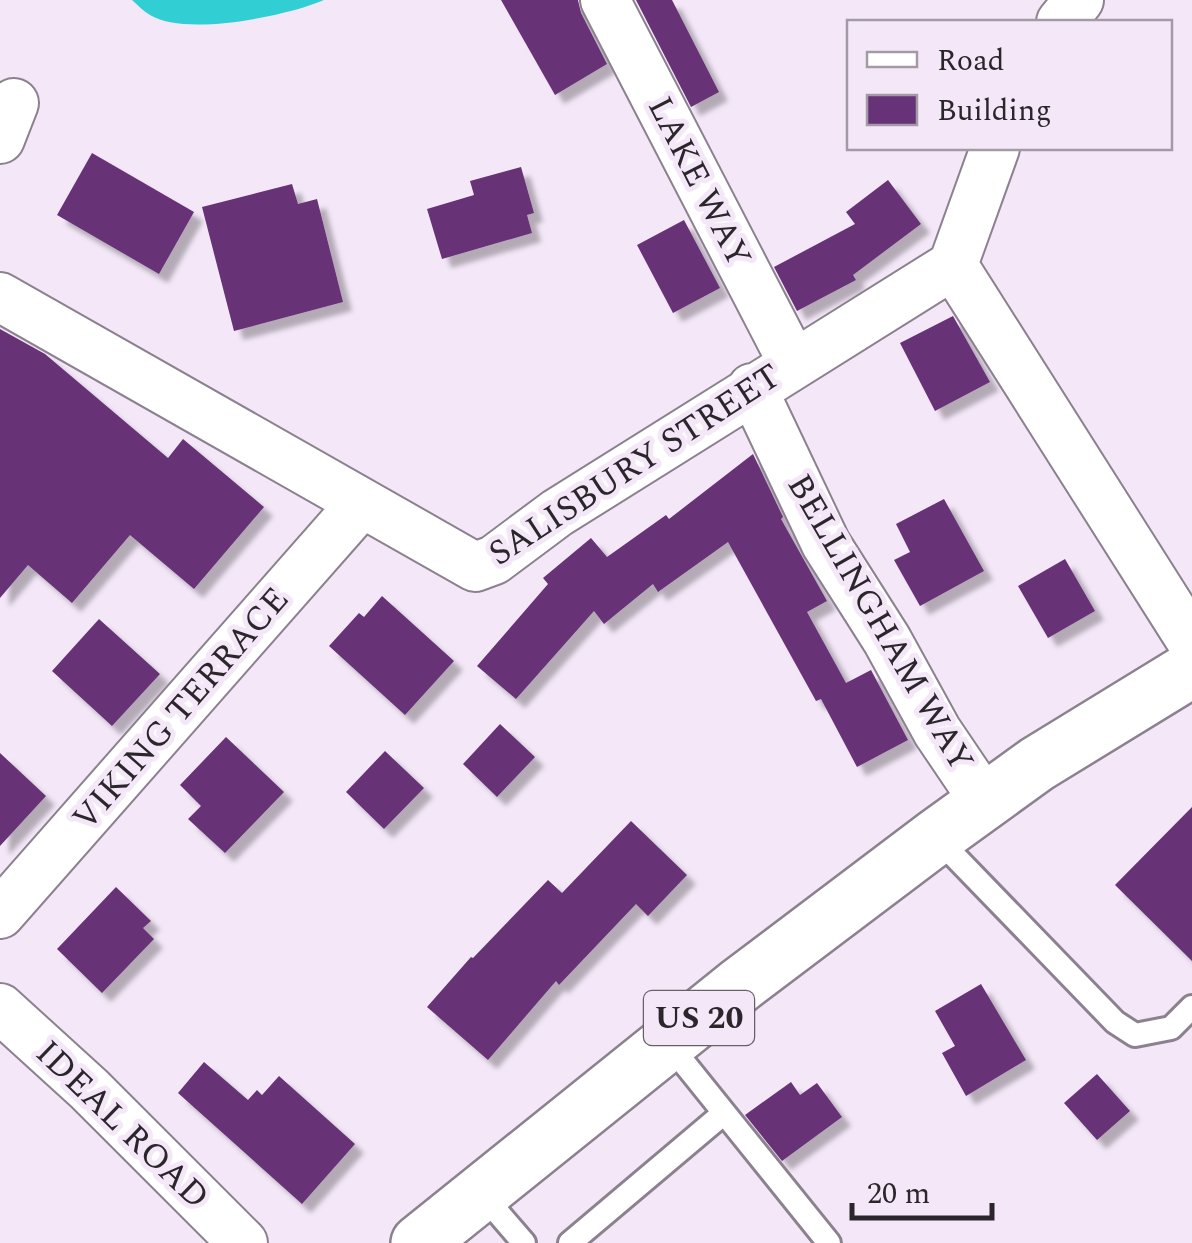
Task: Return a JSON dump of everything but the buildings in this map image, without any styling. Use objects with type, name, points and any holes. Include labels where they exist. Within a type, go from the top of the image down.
[{"type":"main road","name":"US 20","points":[[419,1243],[740,985],[936,837],[1037,764],[1192,668]]},
{"type":"street","name":"LAKE WAY","points":[[605,0],[793,364]]},
{"type":"street","points":[[1063,20],[1078,0]]},
{"type":"street","points":[[995,150],[952,265],[1192,642]]},
{"type":"street","name":"SALISBURY STREET","points":[[0,297],[475,567],[494,560],[557,513],[952,265]]},
{"type":"street","name":"BELLINGHAM WAY","points":[[752,388],[826,544],[887,640],[937,731],[985,802]]},
{"type":"street","name":"VIKING TERRACE","points":[[0,914],[361,504]]},
{"type":"street","name":"IDEAL ROAD","points":[[0,1008],[88,1088],[243,1243]]},
{"type":"lane","points":[[936,837],[1114,1022],[1135,1036],[1171,1028],[1192,1007]]},
{"type":"lane","points":[[668,1042],[828,1243]]},
{"type":"lane","points":[[570,1243],[724,1113]]},
{"type":"lane","points":[[480,1193],[524,1243]]},
{"type":"water","points":[[132,0],[324,0],[262,18],[187,24],[150,15]]}]
